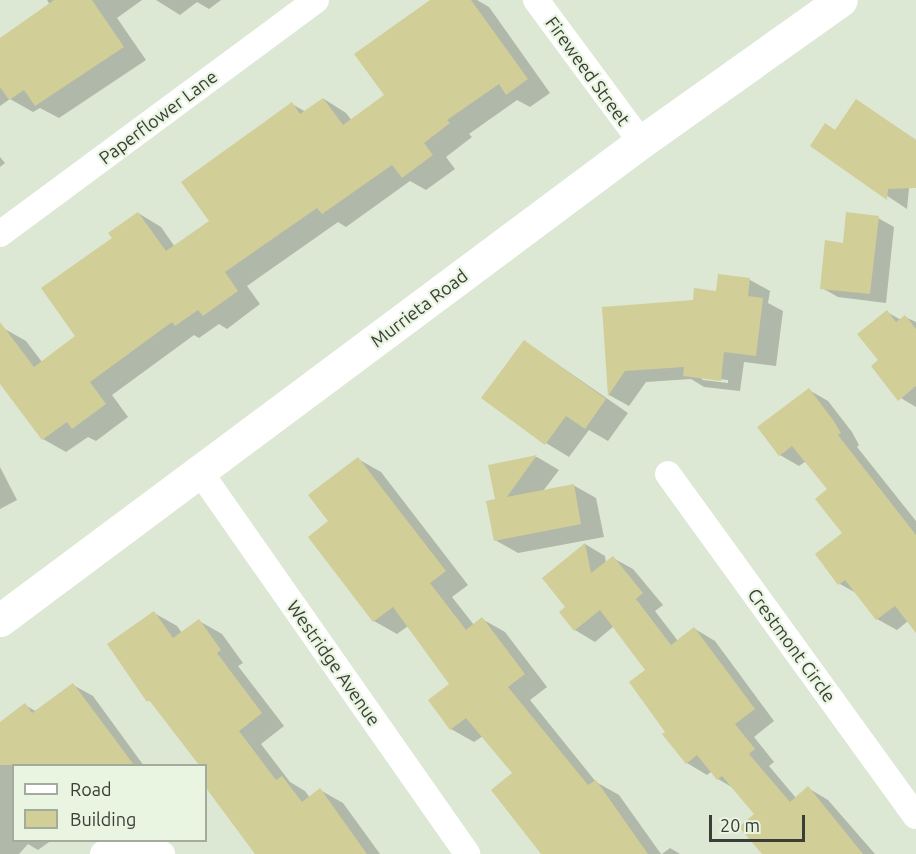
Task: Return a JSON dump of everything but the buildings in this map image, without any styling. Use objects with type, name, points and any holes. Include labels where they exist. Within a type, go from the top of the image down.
[{"type":"main road","name":"Murrieta Road","points":[[0,620],[640,142],[841,0]]},
{"type":"street","name":"Paperflower Lane","points":[[0,234],[316,0]]},
{"type":"street","name":"Fireweed Street","points":[[536,0],[640,142]]},
{"type":"street","name":"Westridge Avenue","points":[[200,472],[467,854]]},
{"type":"street","name":"Crestmont Circle","points":[[668,474],[916,816]]},
{"type":"street","points":[[103,854],[123,842]]},
{"type":"street","points":[[145,842],[162,854]]}]
